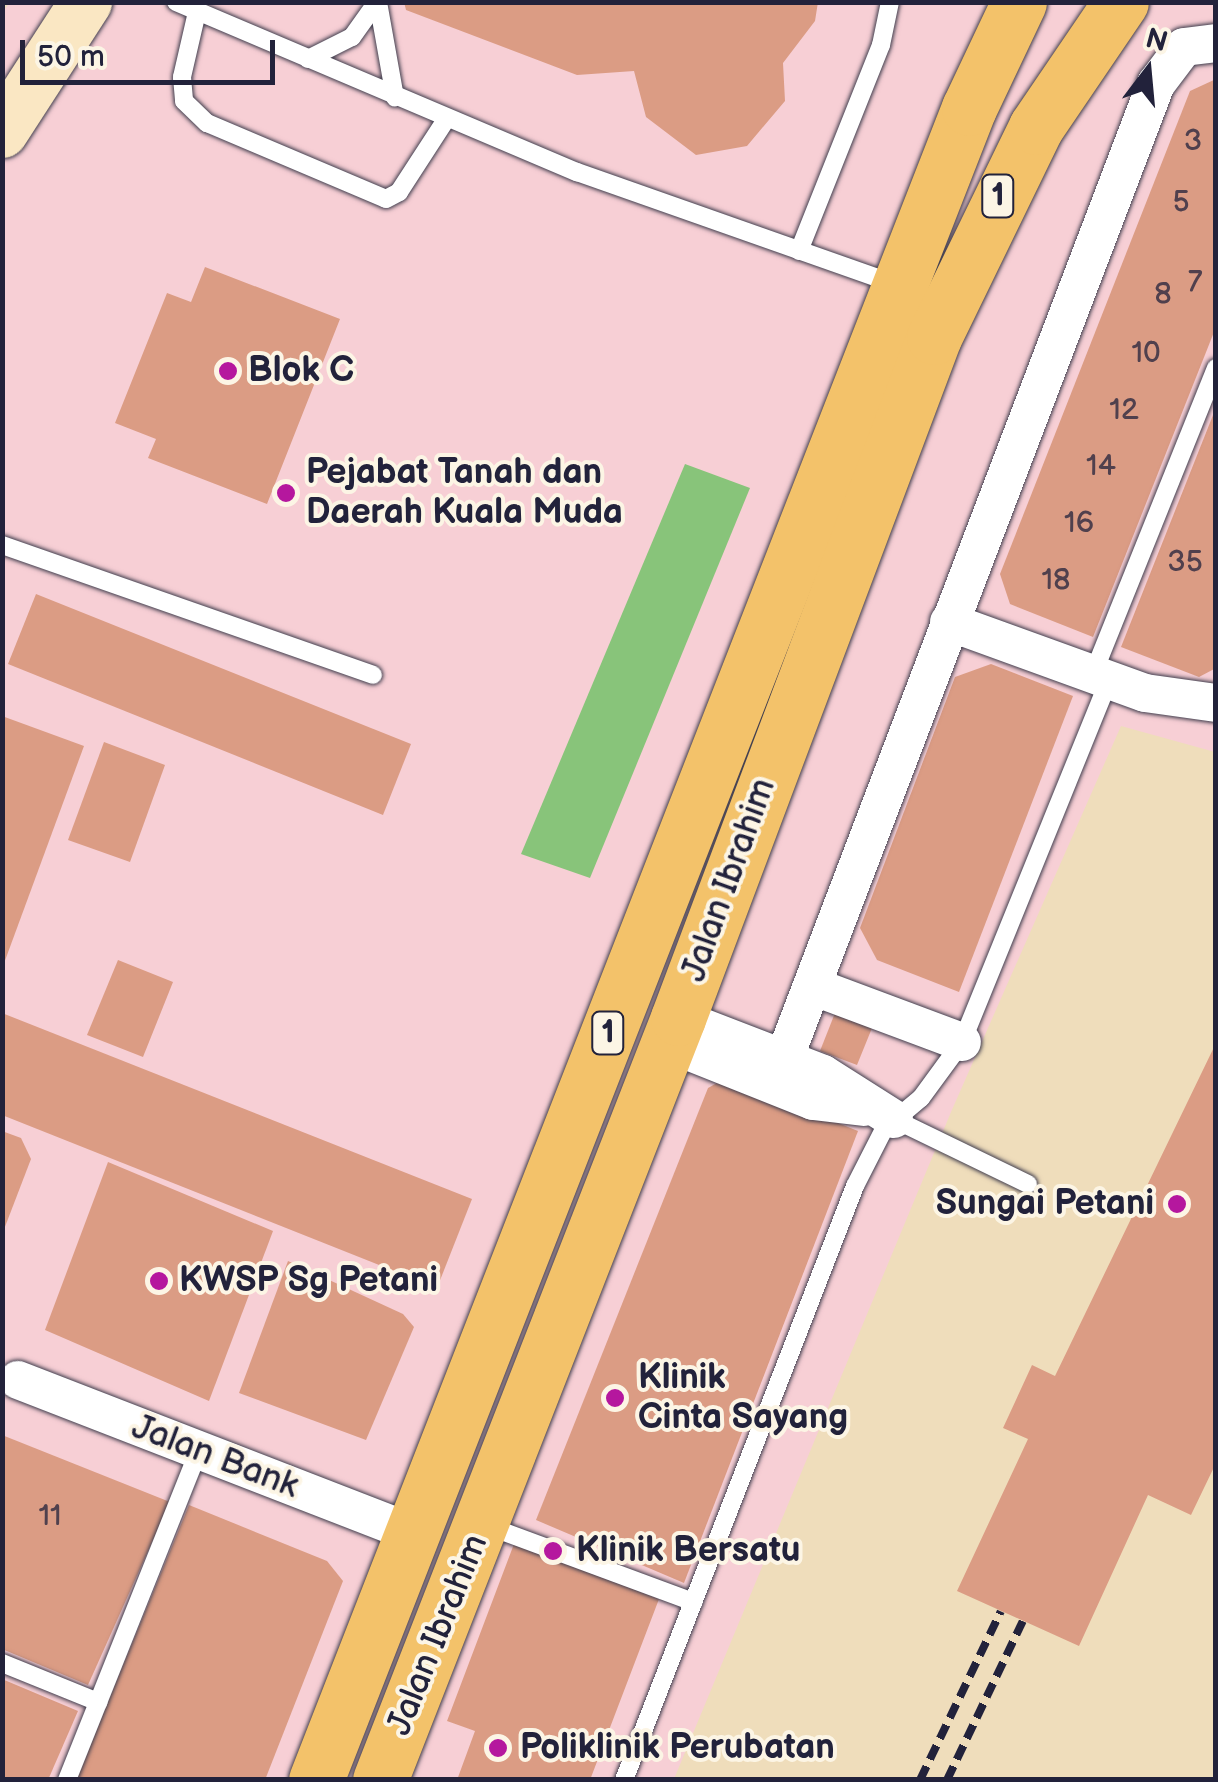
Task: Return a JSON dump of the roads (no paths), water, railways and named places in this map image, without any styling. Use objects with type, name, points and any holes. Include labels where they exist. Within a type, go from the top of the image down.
[{"type":"main road","points":[[2,132],[86,2]]},
{"type":"main road","points":[[969,108],[971,56],[990,2]]},
{"type":"main road","name":"Jalan Ibrahim","points":[[316,1780],[969,108],[1020,2]]},
{"type":"main road","points":[[996,201],[1005,139],[1025,90],[1080,2]]},
{"type":"main road","name":"Jalan Ibrahim","points":[[380,1780],[673,1030],[846,562],[996,201],[1075,62],[1121,2]]},
{"type":"street","points":[[784,1059],[1156,84],[1200,45]]},
{"type":"street","points":[[948,622],[1181,702],[1216,703]]},
{"type":"street","points":[[812,986],[962,1042]]},
{"type":"street","points":[[673,1030],[784,1059],[823,1074],[880,1113]]},
{"type":"street","points":[[673,1030],[812,1101],[880,1113]]},
{"type":"street","name":"Jalan Bank","points":[[8,1375],[412,1534]]},
{"type":"lane","points":[[176,2],[577,172],[900,286]]},
{"type":"lane","points":[[308,59],[352,36],[378,2]]},
{"type":"lane","points":[[378,2],[395,96]]},
{"type":"lane","points":[[799,250],[881,45],[890,2]]},
{"type":"lane","points":[[198,12],[182,77],[184,102],[207,123],[386,199],[399,192],[448,118]]},
{"type":"lane","points":[[1200,45],[1216,24]]},
{"type":"lane","points":[[880,1113],[921,1098],[962,1042],[1216,368]]},
{"type":"lane","points":[[2,545],[372,675]]},
{"type":"lane","points":[[880,1113],[1028,1184]]},
{"type":"lane","points":[[624,1780],[880,1113]]},
{"type":"lane","points":[[67,1780],[198,1450]]},
{"type":"lane","points":[[482,1524],[694,1602]]},
{"type":"lane","points":[[2,1663],[98,1702]]},
{"type":"railway","points":[[920,1780],[1001,1611]]},
{"type":"railway","points":[[947,1780],[1023,1621]]},
{"type":"place","name":"Blok C","points":[[228,371]]},
{"type":"place","name":"Pejabat Tanah dan Daerah Kuala Muda","points":[[286,493]]},
{"type":"place","name":"Sungai Petani","points":[[1177,1204]]},
{"type":"place","name":"KWSP Sg Petani","points":[[159,1281]]},
{"type":"place","name":"Klinik Cinta Sayang","points":[[615,1398]]},
{"type":"place","name":"Klinik Bersatu","points":[[553,1551]]},
{"type":"place","name":"Poliklinik Perubatan","points":[[498,1748]]}]
